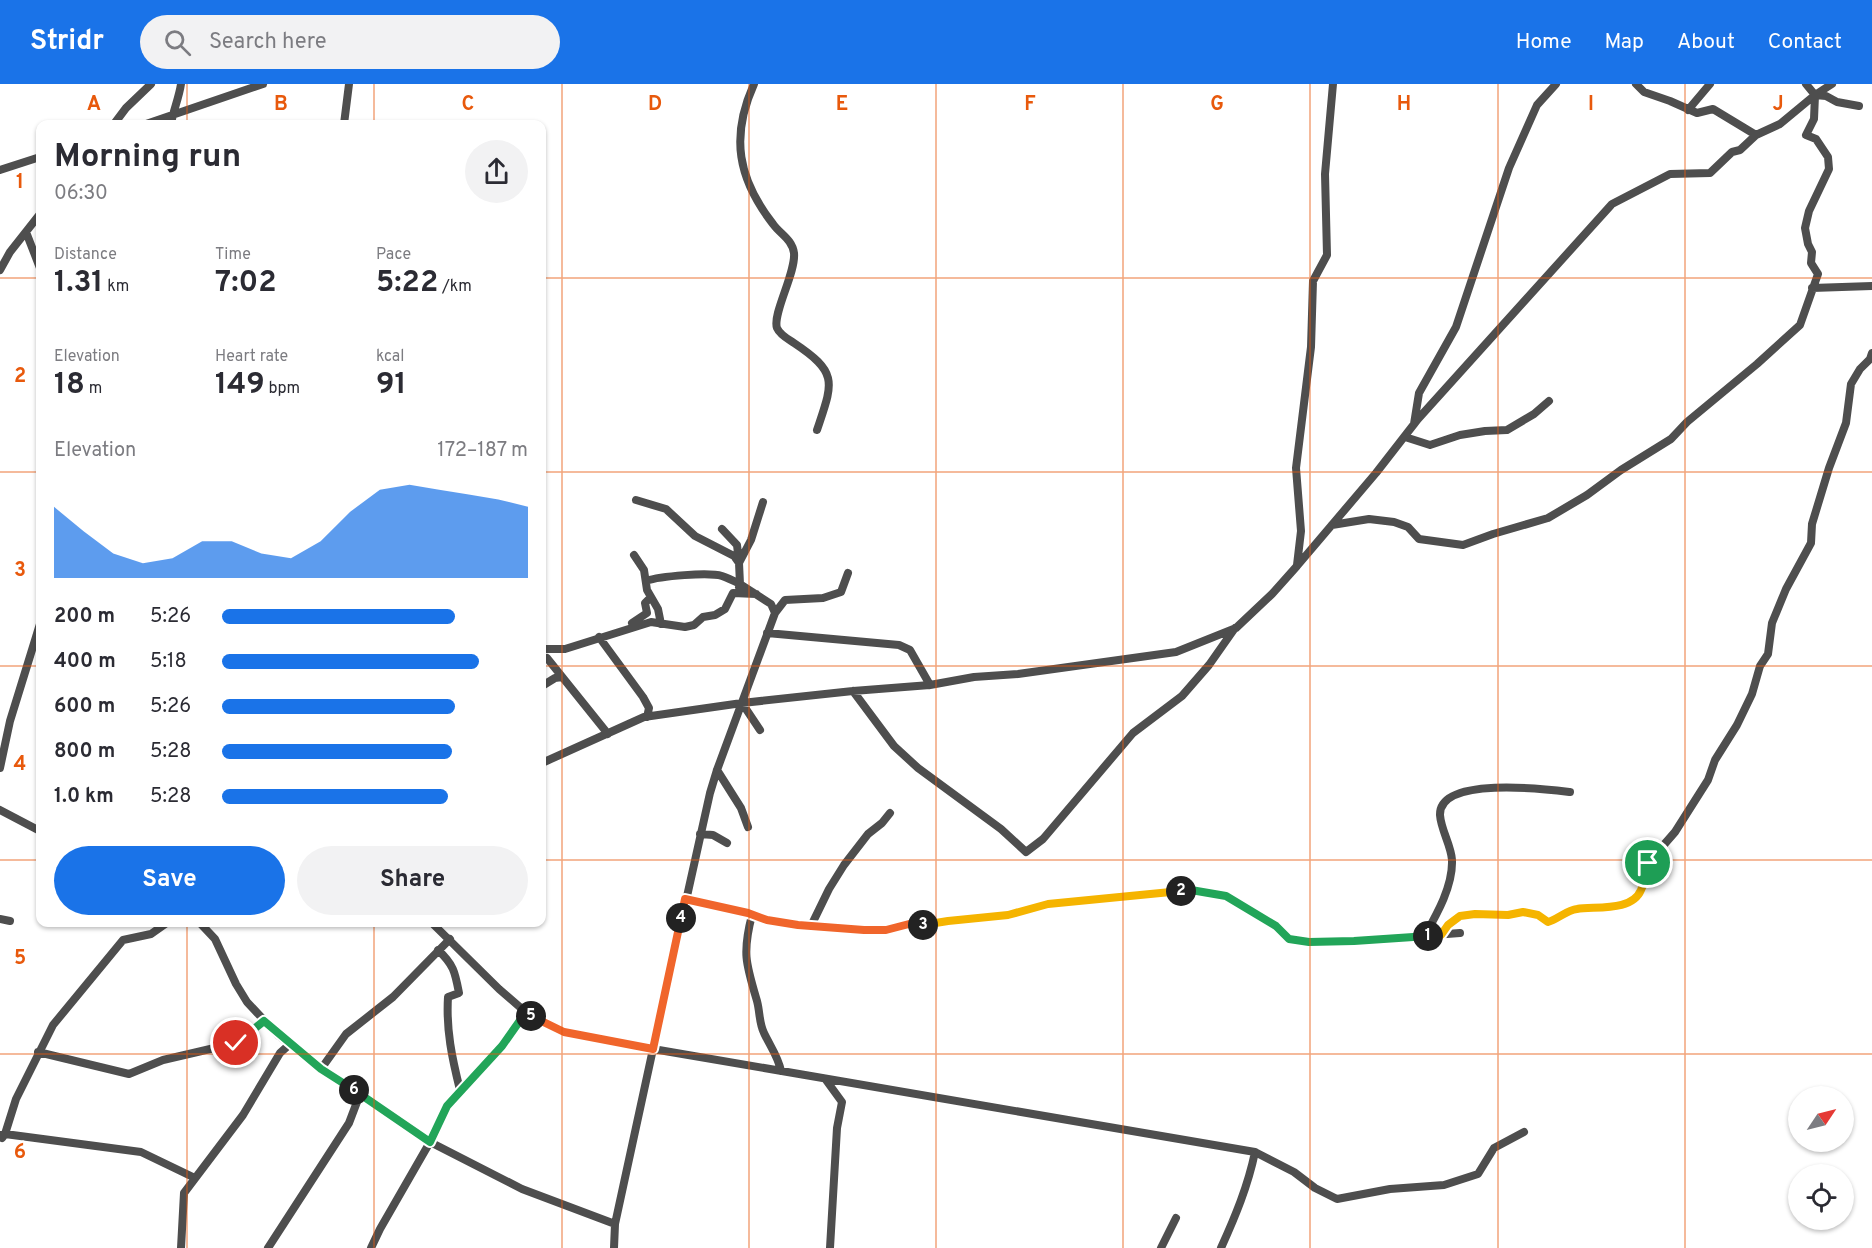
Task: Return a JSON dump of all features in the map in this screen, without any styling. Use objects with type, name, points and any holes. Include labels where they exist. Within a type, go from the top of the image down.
[{"type":"street","points":[[117,120],[151,84]]},
{"type":"street","points":[[172,120],[181,84]]},
{"type":"street","points":[[172,120],[263,84]]},
{"type":"street","points":[[344,120],[349,84]]},
{"type":"street","points":[[754,84],[742,117],[739,147],[746,176],[759,204],[775,227],[788,238],[794,254],[776,323],[778,331],[811,353],[822,365],[829,379],[829,390],[817,430]]},
{"type":"street","points":[[1297,566],[1300,531],[1296,468],[1311,346],[1313,281],[1327,255],[1325,174],[1333,84]]},
{"type":"street","points":[[1414,424],[1419,393],[1456,327],[1509,168],[1537,105],[1556,84]]},
{"type":"street","points":[[1636,84],[1644,92],[1688,110],[1698,113],[1713,109],[1756,135]]},
{"type":"street","points":[[1688,110],[1710,84]]},
{"type":"street","points":[[1332,525],[1369,519],[1394,522],[1408,527],[1419,540],[1463,545],[1548,518],[1671,439],[1687,422],[1800,325],[1818,274],[1811,263],[1812,252],[1805,228],[1809,211],[1829,170],[1828,157],[1816,139],[1806,135],[1814,119],[1815,95],[1806,84]]},
{"type":"street","points":[[853,691],[894,747],[918,768],[984,816],[1026,852],[1049,832],[1133,733],[1182,696],[1209,665],[1236,628],[1272,594],[1332,525],[1414,424],[1612,204],[1670,174],[1710,172],[1732,152],[1740,150],[1756,135],[1780,124],[1832,84]]},
{"type":"street","points":[[1815,95],[1859,106]]},
{"type":"street","points":[[0,170],[36,159]]},
{"type":"street","points":[[0,270],[10,252],[36,219]]},
{"type":"street","points":[[26,232],[36,258]]},
{"type":"street","points":[[1812,288],[1872,286]]},
{"type":"street","points":[[1441,935],[1448,925],[1460,916],[1508,915],[1523,912],[1538,915],[1548,922],[1575,909],[1607,908],[1632,901],[1641,892],[1648,863],[1675,832],[1696,802],[1708,780],[1715,760],[1737,725],[1752,694],[1760,666],[1767,654],[1775,614],[1811,543],[1812,524],[1828,468],[1846,423],[1851,384],[1872,353]]},
{"type":"street","points":[[1405,437],[1430,445],[1468,434],[1507,430],[1534,414],[1549,401]]},
{"type":"street","points":[[636,500],[666,509],[695,536],[734,556],[739,563]]},
{"type":"street","points":[[739,563],[751,540],[763,502]]},
{"type":"street","points":[[546,659],[599,637],[630,629],[639,624],[651,622],[685,627],[694,625],[702,617],[715,615],[725,609],[733,592],[738,591],[740,584],[736,545],[722,529]]},
{"type":"street","points":[[634,555],[644,570],[650,598],[653,599],[658,609],[660,624]]},
{"type":"street","points":[[614,1248],[615,1224],[685,899],[717,770],[775,613],[785,600],[823,598],[842,592],[848,573]]},
{"type":"street","points":[[646,581],[662,577],[699,574],[721,576],[740,584],[771,604],[775,613]]},
{"type":"street","points":[[733,592],[756,594]]},
{"type":"street","points":[[630,629],[632,623],[647,613],[645,603],[650,598]]},
{"type":"street","points":[[546,760],[647,717],[742,703],[930,685],[974,677],[1018,674],[1176,652],[1236,628]]},
{"type":"street","points":[[768,633],[899,645],[910,650],[930,685]]},
{"type":"street","points":[[0,768],[10,721],[36,637]]},
{"type":"street","points":[[599,637],[643,697],[649,708],[647,717]]},
{"type":"street","points":[[546,649],[565,650]]},
{"type":"street","points":[[546,662],[562,677],[608,734]]},
{"type":"street","points":[[546,684],[562,677]]},
{"type":"street","points":[[742,703],[760,730]]},
{"type":"street","points":[[717,770],[741,808],[748,827]]},
{"type":"street","points":[[1424,937],[1448,884],[1452,859],[1440,814],[1444,802],[1455,794],[1476,789],[1545,789],[1569,792]]},
{"type":"street","points":[[0,810],[36,829]]},
{"type":"street","points":[[811,926],[844,865],[868,834],[890,813]]},
{"type":"street","points":[[700,834],[713,835],[727,843]]},
{"type":"street","points":[[685,899],[767,920],[811,926],[886,930],[909,924],[923,926],[1008,915],[1048,904],[1191,890],[1226,896],[1276,926],[1289,939],[1309,942],[1354,941],[1460,933]]},
{"type":"street","points":[[752,915],[745,942],[747,968],[758,1003],[760,1023],[778,1059],[781,1071]]},
{"type":"street","points":[[0,919],[10,921]]},
{"type":"street","points":[[161,927],[151,934],[123,940],[53,1025],[16,1098],[2,1136],[141,1152],[195,1179]]},
{"type":"street","points":[[204,927],[215,939],[236,984],[264,1021],[321,1069],[430,1142],[522,1189],[615,1224]]},
{"type":"street","points":[[437,927],[499,989],[526,1012],[564,1032],[826,1080],[1255,1152],[1294,1172],[1315,1188],[1337,1198],[1444,1185],[1478,1174],[1494,1148],[1524,1132]]},
{"type":"street","points":[[321,1069],[346,1034],[393,997],[450,939]]},
{"type":"street","points":[[438,950],[455,970],[459,993],[448,997],[447,1024],[450,1053],[459,1090]]},
{"type":"street","points":[[371,1248],[430,1142],[447,1106],[459,1090],[502,1046],[526,1012]]},
{"type":"street","points":[[38,1052],[129,1074],[163,1060],[236,1043],[264,1021]]},
{"type":"street","points":[[181,1248],[184,1193],[243,1115],[280,1053],[290,1044]]},
{"type":"street","points":[[826,1080],[842,1102],[837,1128],[830,1248]]},
{"type":"street","points":[[268,1248],[349,1123],[360,1094]]},
{"type":"street","points":[[1221,1248],[1239,1210],[1255,1152]]},
{"type":"street","points":[[1161,1248],[1176,1218]]},
{"type":"route","points":[[236,1043],[264,1021],[321,1069],[430,1142],[447,1106],[459,1090],[502,1046],[526,1012],[564,1032],[653,1049],[685,899],[748,913],[767,920],[798,925],[886,930],[909,924],[923,926],[1008,915],[1048,904],[1191,890],[1226,896],[1276,926],[1289,939],[1309,942],[1354,941],[1441,935],[1448,925],[1460,916],[1475,914],[1508,915],[1523,912],[1538,915],[1548,922],[1575,909],[1607,908],[1632,901],[1641,892],[1648,863]]}]
